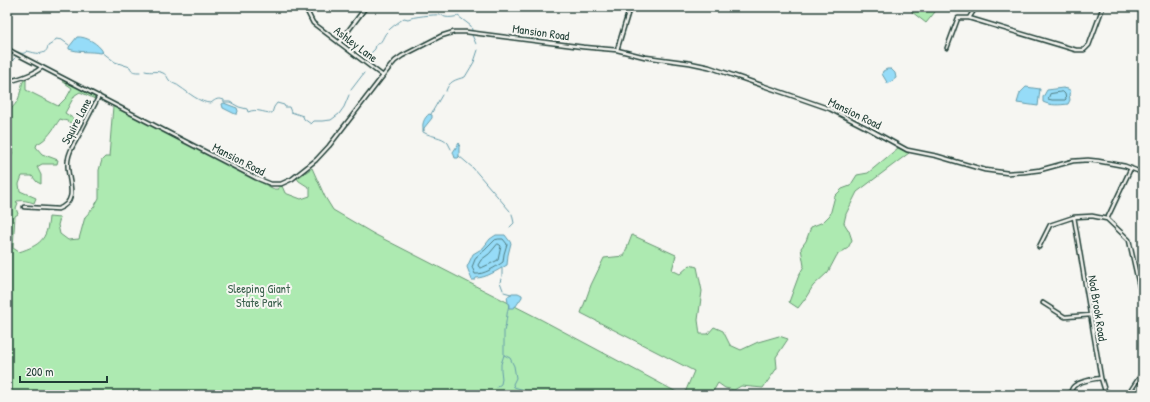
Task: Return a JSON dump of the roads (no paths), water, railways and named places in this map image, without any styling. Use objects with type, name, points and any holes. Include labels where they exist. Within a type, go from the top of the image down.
[{"type":"street","name":"Ashley Lane","points":[[305,7],[313,23],[382,76]]},
{"type":"street","points":[[339,42],[366,7]]},
{"type":"street","points":[[617,50],[630,7]]},
{"type":"street","points":[[969,18],[976,7]]},
{"type":"street","points":[[947,48],[958,18],[969,18],[1076,50],[1084,50],[1089,45],[1102,7]]},
{"type":"street","name":"Mansion Road","points":[[7,49],[261,180],[277,185],[292,179],[321,156],[395,61],[441,36],[459,32],[475,32],[583,47],[617,50],[644,57],[700,65],[825,107],[907,150],[937,156],[985,170],[1008,173],[1024,172],[1040,170],[1073,161],[1088,160],[1108,162],[1143,173]]},
{"type":"street","points":[[7,82],[39,70],[42,67]]},
{"type":"street","name":"Squire Lane","points":[[24,207],[58,209],[69,201],[72,194],[72,189],[67,167],[68,157],[99,96]]},
{"type":"street","points":[[1107,219],[1131,168]]},
{"type":"street","points":[[1039,248],[1050,225],[1074,218],[1092,216],[1107,219],[1128,240],[1143,303]]},
{"type":"street","name":"Nod Brook Road","points":[[1074,218],[1101,378],[1105,390],[1114,395]]},
{"type":"street","points":[[1043,303],[1064,317],[1091,315]]},
{"type":"street","points":[[1123,395],[1129,393],[1143,372]]},
{"type":"street","points":[[1070,393],[1073,387],[1088,379],[1101,378]]},
{"type":"water","points":[[77,37],[92,41],[99,46],[103,52],[69,49]]},
{"type":"water","points":[[891,69],[895,73],[896,78],[888,84],[882,74],[883,71]]},
{"type":"water","points":[[1026,87],[1040,89],[1038,106],[1017,103],[1020,93]]},
{"type":"water","points":[[1063,88],[1071,91],[1069,94],[1070,100],[1068,104],[1052,105],[1043,102],[1043,97],[1047,90]]},
{"type":"water","points":[[224,103],[237,108],[237,114],[223,108],[222,104]]},
{"type":"water","points":[[429,114],[432,115],[432,118],[424,128],[424,131],[423,126],[424,122]]},
{"type":"water","points":[[459,143],[459,157],[455,158],[453,152]]},
{"type":"water","points":[[496,235],[505,235],[511,243],[507,265],[488,275],[472,280],[467,267],[473,254],[483,248],[490,239]]},
{"type":"water","points":[[512,293],[518,293],[522,295],[522,297],[516,306],[509,308],[507,297]]},
{"type":"waterway","points":[[371,53],[388,31],[404,18],[408,19],[433,15],[441,15],[445,17],[458,16],[471,26],[472,30]]},
{"type":"waterway","points":[[472,35],[476,44]]},
{"type":"waterway","points":[[18,52],[25,53],[27,51],[43,53],[56,39],[62,40],[69,45]]},
{"type":"waterway","points":[[446,91],[455,80],[465,77],[474,62],[478,50]]},
{"type":"waterway","points":[[102,52],[115,62],[130,67],[134,71],[140,72]]},
{"type":"waterway","points":[[7,66],[15,58]]},
{"type":"waterway","points":[[145,71],[163,73],[169,80],[207,103],[220,99],[224,100],[224,102],[230,102],[247,109],[248,112],[257,111],[269,113],[272,113],[277,103],[284,105],[285,107],[289,107],[291,112],[303,116],[304,119],[311,124],[314,121],[331,120],[339,114],[349,95]]},
{"type":"waterway","points":[[351,90],[364,73]]},
{"type":"waterway","points":[[431,114],[442,95]]},
{"type":"waterway","points":[[423,129],[423,132],[446,141],[451,149]]},
{"type":"waterway","points":[[459,156],[473,168],[510,211]]},
{"type":"waterway","points":[[510,227],[514,223],[512,214]]},
{"type":"waterway","points":[[502,268],[500,282],[503,290]]},
{"type":"waterway","points":[[504,292],[511,295]]},
{"type":"waterway","points":[[497,387],[501,384],[502,379],[501,364],[504,355],[504,331],[509,305]]},
{"type":"waterway","points":[[504,355],[510,358],[514,366],[516,378],[513,384],[514,387],[524,390],[528,395]]},
{"type":"park label","name":"Sleeping Giant State Park","points":[[259,295]]}]
